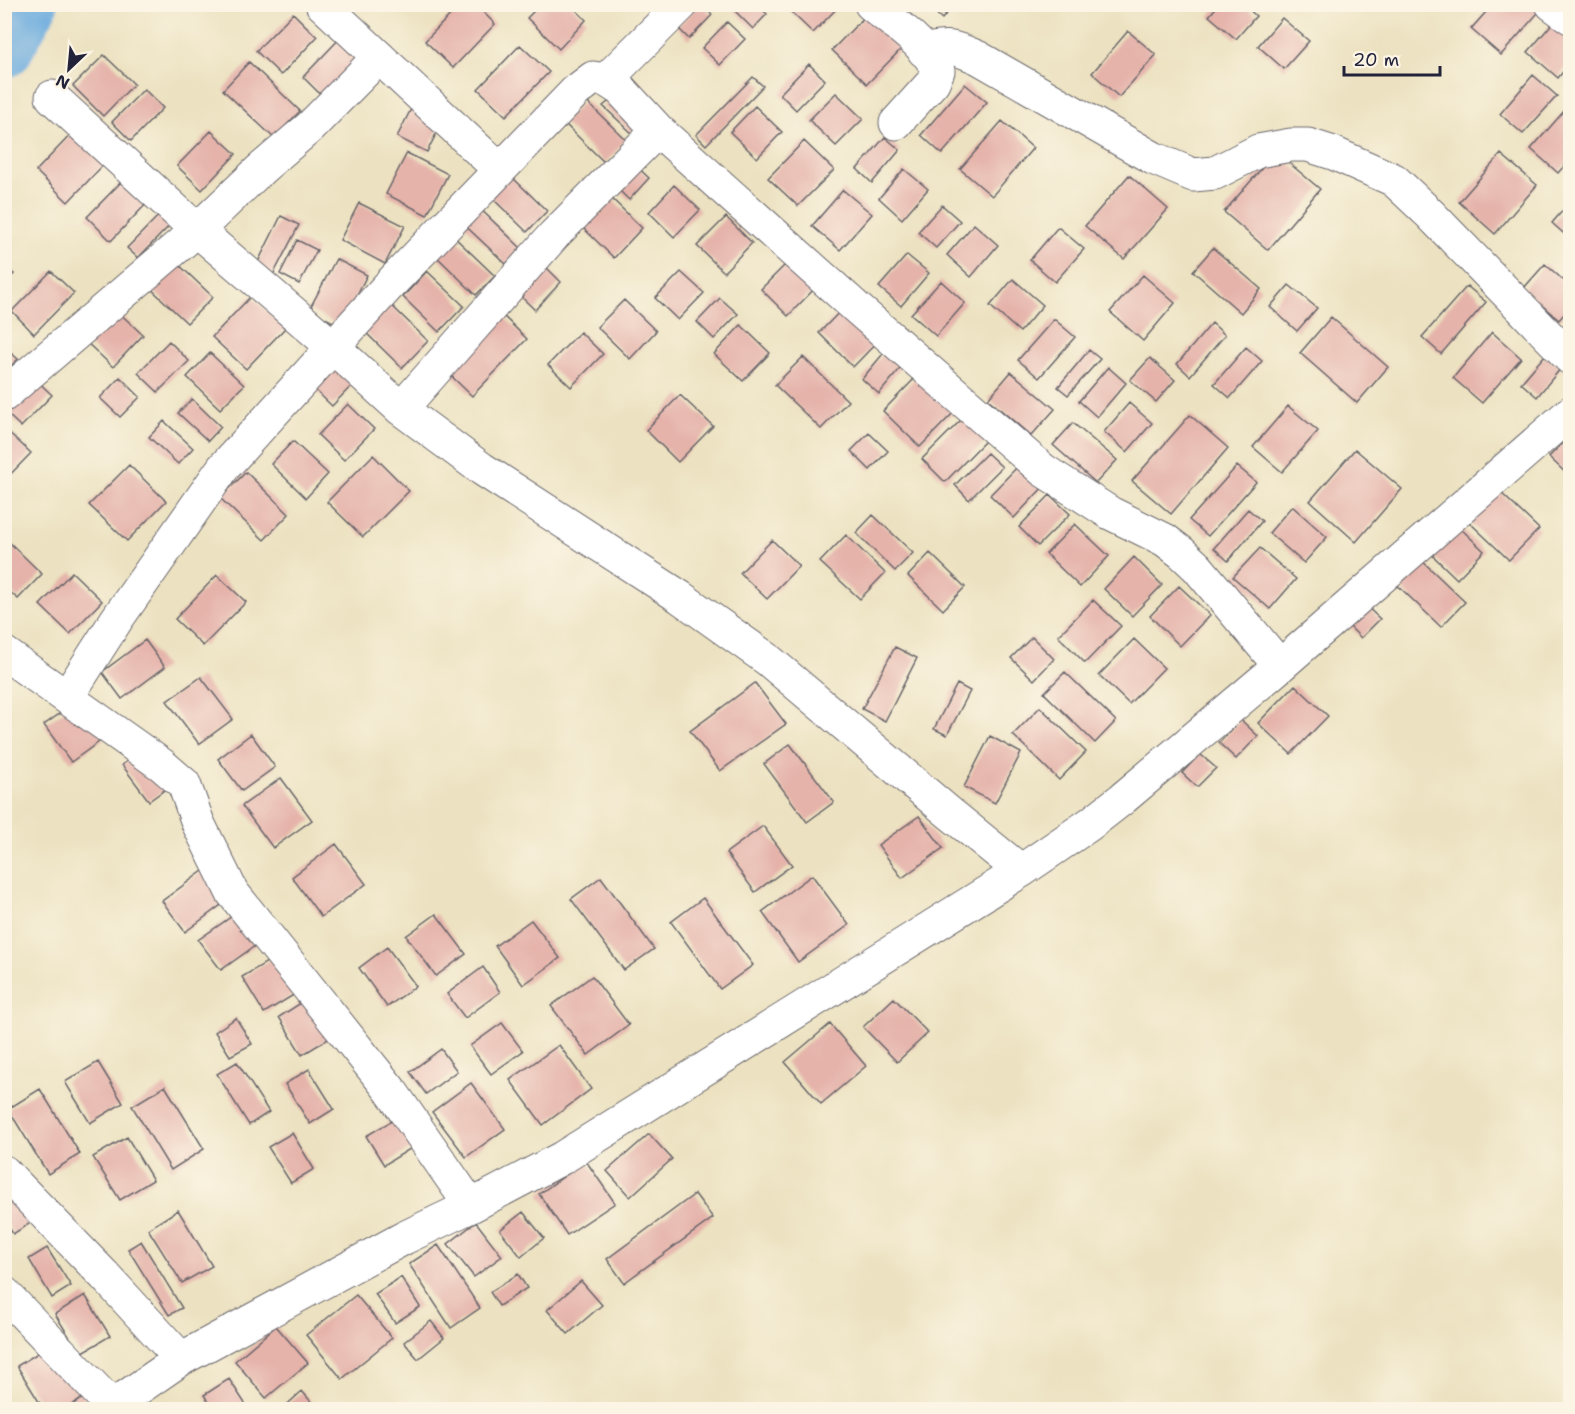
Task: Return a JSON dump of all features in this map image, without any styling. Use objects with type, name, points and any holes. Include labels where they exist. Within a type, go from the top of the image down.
[{"type":"street","points":[[322,4],[500,170]]},
{"type":"street","points":[[606,80],[682,4]]},
{"type":"street","points":[[870,4],[909,36],[934,62],[938,71],[933,82],[896,123]]},
{"type":"street","points":[[1552,4],[1570,18]]},
{"type":"street","points":[[924,51],[953,47],[979,58],[1153,158],[1193,174],[1215,173],[1258,151],[1308,145],[1333,153],[1395,180],[1570,358]]},
{"type":"street","points":[[4,395],[197,230],[261,169],[310,127],[379,57]]},
{"type":"street","points":[[67,698],[117,619],[223,468],[391,283],[576,91],[593,78],[606,80],[620,89],[658,130],[1042,470],[1110,513],[1165,540],[1182,553],[1197,567],[1280,666]]},
{"type":"street","points":[[52,97],[197,230],[333,347],[400,409],[482,469],[680,597],[767,659],[1021,871]]},
{"type":"street","points":[[400,409],[554,235],[658,130]]},
{"type":"street","points":[[4,1293],[110,1408],[181,1359],[404,1238],[562,1158],[1021,871],[1090,824],[1280,666],[1570,413]]},
{"type":"street","points":[[4,653],[162,765],[184,784],[198,823],[232,892],[390,1091],[471,1206]]},
{"type":"street","points":[[4,1172],[105,1276],[181,1359]]},
{"type":"building","points":[[461,4],[475,4],[495,24],[453,68],[425,41]]},
{"type":"building","points":[[541,4],[570,4],[586,20],[559,49],[527,18]]},
{"type":"building","points":[[699,4],[702,4],[712,15],[689,39],[677,27]]},
{"type":"building","points":[[728,4],[757,4],[767,14],[753,29]]},
{"type":"building","points":[[794,4],[841,4],[813,33],[789,10]]},
{"type":"building","points":[[926,4],[955,4],[942,19]]},
{"type":"building","points":[[1219,4],[1243,4],[1256,16],[1236,39],[1209,16]]},
{"type":"building","points":[[1493,4],[1543,4],[1544,6],[1501,55],[1471,29]]},
{"type":"building","points":[[870,11],[905,45],[867,84],[832,50]]},
{"type":"building","points":[[293,13],[317,37],[281,75],[256,51]]},
{"type":"building","points":[[1282,18],[1309,41],[1284,69],[1258,46]]},
{"type":"building","points":[[1556,19],[1570,32],[1570,63],[1558,78],[1528,52]]},
{"type":"building","points":[[727,22],[745,39],[720,65],[702,48]]},
{"type":"building","points":[[1128,31],[1156,55],[1119,97],[1092,73]]},
{"type":"building","points":[[344,34],[366,55],[324,98],[303,77]]},
{"type":"building","points":[[520,45],[549,72],[506,116],[478,89]]},
{"type":"building","points":[[104,55],[134,84],[103,116],[73,86]]},
{"type":"building","points":[[249,62],[300,111],[274,138],[223,90]]},
{"type":"building","points":[[809,64],[825,80],[796,110],[780,94]]},
{"type":"building","points":[[1533,75],[1557,96],[1523,134],[1500,114]]},
{"type":"building","points":[[753,77],[763,86],[706,145],[696,135]]},
{"type":"building","points":[[965,84],[987,102],[942,154],[921,135]]},
{"type":"building","points":[[144,89],[163,108],[131,141],[112,122]]},
{"type":"building","points":[[836,93],[863,119],[836,146],[809,120]]},
{"type":"building","points":[[617,95],[647,125],[635,136],[603,106]]},
{"type":"building","points":[[585,100],[626,140],[605,163],[563,122]]},
{"type":"building","points":[[755,106],[782,132],[757,158],[730,132]]},
{"type":"building","points":[[411,109],[441,124],[427,152],[397,137]]},
{"type":"building","points":[[1565,110],[1570,114],[1570,159],[1558,173],[1531,149]]},
{"type":"building","points":[[1002,121],[1033,148],[992,196],[960,169]]},
{"type":"building","points":[[77,128],[109,159],[68,202],[36,171]]},
{"type":"building","points":[[211,131],[236,154],[202,190],[177,166]]},
{"type":"building","points":[[885,137],[900,150],[872,183],[857,169]]},
{"type":"building","points":[[804,141],[834,170],[798,206],[768,178]]},
{"type":"building","points":[[1276,152],[1320,189],[1268,250],[1224,212]]},
{"type":"building","points":[[407,153],[448,174],[427,215],[386,194]]},
{"type":"building","points":[[1501,154],[1537,185],[1495,234],[1459,202]]},
{"type":"building","points":[[630,160],[649,178],[629,200],[610,181]]},
{"type":"building","points":[[904,169],[928,189],[902,219],[879,198]]},
{"type":"building","points":[[510,175],[547,211],[527,232],[489,195]]},
{"type":"building","points":[[1129,175],[1168,209],[1124,259],[1085,226]]},
{"type":"building","points":[[123,180],[147,203],[111,241],[87,217]]},
{"type":"building","points":[[674,185],[700,210],[674,237],[649,212]]},
{"type":"building","points":[[603,190],[642,228],[614,258],[575,220]]},
{"type":"building","points":[[843,190],[872,214],[840,250],[812,226]]},
{"type":"building","points":[[472,201],[521,248],[506,264],[456,217]]},
{"type":"building","points":[[1570,202],[1570,239],[1552,223]]},
{"type":"building","points":[[359,203],[405,226],[385,264],[340,240]]},
{"type":"building","points":[[942,205],[960,221],[936,248],[918,232]]},
{"type":"building","points":[[161,213],[171,224],[138,258],[127,248]]},
{"type":"building","points":[[281,216],[299,225],[272,277],[255,268]]},
{"type":"building","points":[[726,217],[752,243],[724,272],[697,246]]},
{"type":"building","points":[[974,224],[998,245],[971,277],[947,255]]},
{"type":"building","points":[[1058,227],[1084,249],[1055,282],[1030,260]]},
{"type":"building","points":[[449,232],[495,276],[476,295],[431,251]]},
{"type":"building","points":[[297,240],[317,250],[299,284],[280,274]]},
{"type":"building","points":[[1213,248],[1261,289],[1241,313],[1193,271]]},
{"type":"building","points":[[907,255],[929,273],[901,306],[879,287]]},
{"type":"building","points":[[792,258],[819,284],[788,316],[761,289]]},
{"type":"building","points":[[336,259],[367,275],[341,326],[309,310]]},
{"type":"building","points":[[174,260],[213,297],[187,323],[148,286]]},
{"type":"building","points":[[539,260],[561,282],[535,310],[511,287]]},
{"type":"building","points":[[1545,264],[1570,286],[1570,307],[1559,320],[1523,289]]},
{"type":"building","points":[[4,266],[14,274],[4,284]]},
{"type":"building","points":[[51,271],[74,293],[34,334],[12,311]]},
{"type":"building","points":[[427,271],[464,306],[439,332],[403,297]]},
{"type":"building","points":[[681,272],[704,293],[678,320],[655,298]]},
{"type":"building","points":[[1143,275],[1175,303],[1143,341],[1110,312]]},
{"type":"building","points":[[1013,279],[1043,305],[1020,332],[990,306]]},
{"type":"building","points":[[941,281],[965,303],[936,336],[911,314]]},
{"type":"building","points":[[1289,285],[1317,308],[1297,331],[1270,307]]},
{"type":"building","points":[[1467,286],[1486,302],[1441,354],[1422,337]]},
{"type":"building","points":[[251,296],[285,328],[246,369],[212,337]]},
{"type":"building","points":[[384,298],[428,341],[402,368],[358,325]]},
{"type":"building","points":[[720,298],[738,314],[714,339],[697,322]]},
{"type":"building","points":[[624,300],[656,331],[630,359],[597,327]]},
{"type":"building","points":[[849,302],[884,335],[853,367],[819,333]]},
{"type":"building","points":[[113,307],[143,335],[113,367],[83,339]]},
{"type":"building","points":[[498,311],[527,339],[472,396],[443,368]]},
{"type":"building","points":[[1331,317],[1388,367],[1357,403],[1300,353]]},
{"type":"building","points":[[1054,319],[1075,337],[1039,378],[1018,360]]},
{"type":"building","points":[[1212,323],[1225,335],[1190,376],[1177,364]]},
{"type":"building","points":[[741,325],[770,353],[743,381],[714,354]]},
{"type":"building","points":[[580,332],[603,354],[571,387],[548,365]]},
{"type":"building","points":[[1492,332],[1521,358],[1482,403],[1453,378]]},
{"type":"building","points":[[169,341],[189,361],[158,392],[138,373]]},
{"type":"building","points":[[4,347],[18,359],[4,373]]},
{"type":"building","points":[[1246,347],[1262,361],[1230,398],[1214,384]]},
{"type":"building","points":[[887,349],[904,364],[879,394],[862,379]]},
{"type":"building","points":[[1089,350],[1100,359],[1068,395],[1058,387]]},
{"type":"building","points":[[210,353],[244,385],[220,409],[187,377]]},
{"type":"building","points":[[1545,355],[1561,368],[1537,397],[1521,383]]},
{"type":"building","points":[[803,357],[848,401],[821,429],[775,385]]},
{"type":"building","points":[[1150,358],[1175,380],[1156,402],[1130,380]]},
{"type":"building","points":[[340,360],[359,378],[332,406],[313,388]]},
{"type":"building","points":[[1108,367],[1126,383],[1097,417],[1079,401]]},
{"type":"building","points":[[1011,372],[1055,409],[1031,436],[988,399]]},
{"type":"building","points":[[920,373],[957,409],[920,447],[883,411]]},
{"type":"building","points":[[30,374],[52,395],[21,427],[4,411],[4,400]]},
{"type":"building","points":[[120,377],[140,397],[120,417],[100,398]]},
{"type":"building","points":[[680,395],[713,426],[678,462],[646,430]]},
{"type":"building","points":[[192,399],[221,427],[208,441],[178,413]]},
{"type":"building","points":[[1129,403],[1152,423],[1127,452],[1104,432]]},
{"type":"building","points":[[348,404],[374,429],[344,460],[318,435]]},
{"type":"building","points":[[1288,406],[1318,431],[1282,472],[1253,447]]},
{"type":"building","points":[[1190,415],[1228,448],[1171,514],[1132,481]]},
{"type":"building","points":[[965,416],[988,438],[945,482],[922,459]]},
{"type":"building","points":[[164,421],[193,448],[178,464],[149,437]]},
{"type":"building","points":[[1073,423],[1117,460],[1096,483],[1053,445]]},
{"type":"building","points":[[4,428],[31,453],[4,481]]},
{"type":"building","points":[[869,433],[888,451],[870,470],[851,451]]},
{"type":"building","points":[[1570,435],[1570,477],[1549,457]]},
{"type":"building","points":[[293,441],[328,474],[306,498],[271,464]]},
{"type":"building","points":[[1355,449],[1402,489],[1356,542],[1310,501]]},
{"type":"building","points":[[987,453],[1002,467],[969,500],[955,485]]},
{"type":"building","points":[[373,455],[409,491],[363,537],[327,502]]},
{"type":"building","points":[[1024,460],[1047,483],[1014,518],[990,495]]},
{"type":"building","points":[[129,465],[166,501],[127,541],[89,505]]},
{"type":"building","points":[[1237,466],[1256,482],[1208,536],[1189,520]]},
{"type":"building","points":[[246,472],[289,514],[264,540],[220,498]]},
{"type":"building","points":[[1498,490],[1539,529],[1509,560],[1468,521]]},
{"type":"building","points":[[1050,495],[1070,514],[1038,546],[1019,527]]},
{"type":"building","points":[[1292,506],[1327,537],[1304,563],[1269,533]]},
{"type":"building","points":[[1248,509],[1262,521],[1228,561],[1214,548]]},
{"type":"building","points":[[873,515],[913,553],[895,571],[856,533]]},
{"type":"building","points":[[1075,524],[1109,556],[1080,587],[1046,554]]},
{"type":"building","points":[[1456,524],[1484,551],[1457,579],[1429,552]]},
{"type":"building","points":[[846,535],[885,573],[860,599],[820,562]]},
{"type":"building","points":[[772,540],[799,566],[767,599],[740,573]]},
{"type":"building","points":[[8,541],[42,574],[18,599],[4,587],[4,545]]},
{"type":"building","points":[[1260,548],[1296,579],[1270,609],[1233,577]]},
{"type":"building","points":[[930,553],[965,587],[943,610],[908,576]]},
{"type":"building","points":[[1414,553],[1465,602],[1441,627],[1390,578]]},
{"type":"building","points":[[1134,557],[1162,585],[1132,616],[1104,589]]},
{"type":"building","points":[[72,572],[102,601],[70,634],[40,605]]},
{"type":"building","points":[[217,575],[246,602],[203,646],[175,619]]},
{"type":"building","points":[[1179,586],[1210,615],[1180,646],[1150,616]]},
{"type":"building","points":[[1093,600],[1121,626],[1085,663],[1058,636]]},
{"type":"building","points":[[1362,602],[1380,619],[1361,638],[1344,621]]},
{"type":"building","points":[[1032,637],[1054,659],[1034,680],[1011,658]]},
{"type":"building","points":[[1134,639],[1164,668],[1129,704],[1099,675]]},
{"type":"building","points":[[145,640],[165,667],[122,699],[102,672]]},
{"type":"building","points":[[895,647],[917,658],[885,721],[862,709]]},
{"type":"building","points":[[1065,672],[1116,721],[1095,743],[1044,693]]},
{"type":"building","points":[[201,677],[233,719],[199,744],[167,701]]},
{"type":"building","points":[[755,683],[786,724],[720,771],[690,731]]},
{"type":"building","points":[[957,684],[970,691],[947,735],[934,729]]},
{"type":"building","points":[[1295,685],[1328,716],[1291,754],[1258,723]]},
{"type":"building","points":[[76,702],[103,739],[71,762],[44,725]]},
{"type":"building","points":[[1040,707],[1086,752],[1059,780],[1013,735]]},
{"type":"building","points":[[1241,720],[1258,736],[1236,759],[1219,743]]},
{"type":"building","points":[[251,734],[275,767],[242,791],[218,759]]},
{"type":"building","points":[[990,736],[1021,753],[995,803],[964,787]]},
{"type":"building","points":[[790,744],[834,802],[807,822],[764,764]]},
{"type":"building","points":[[147,746],[174,783],[149,801],[122,765]]},
{"type":"building","points":[[1200,754],[1216,768],[1197,787],[1182,773]]},
{"type":"building","points":[[281,778],[312,820],[273,848],[242,806]]},
{"type":"building","points":[[919,816],[943,848],[902,878],[878,845]]},
{"type":"building","points":[[763,826],[792,865],[755,892],[726,853]]},
{"type":"building","points":[[336,844],[366,884],[321,917],[292,877]]},
{"type":"building","points":[[207,868],[229,899],[185,932],[162,901]]},
{"type":"building","points":[[812,875],[849,925],[798,962],[762,912]]},
{"type":"building","points":[[601,877],[654,949],[624,970],[571,899]]},
{"type":"building","points":[[703,898],[753,965],[720,989],[671,922]]},
{"type":"building","points":[[241,910],[266,938],[221,970],[198,940]]},
{"type":"building","points":[[436,914],[466,954],[436,976],[406,936]]},
{"type":"building","points":[[531,920],[560,958],[523,985],[495,946]]},
{"type":"building","points":[[387,947],[416,986],[387,1007],[359,968]]},
{"type":"building","points":[[282,953],[305,988],[264,1013],[242,977]]},
{"type":"building","points":[[483,967],[500,992],[465,1018],[447,994]]},
{"type":"building","points":[[592,976],[629,1025],[588,1055],[551,1006]]},
{"type":"building","points":[[310,997],[333,1036],[302,1055],[279,1017]]},
{"type":"building","points":[[894,998],[928,1033],[897,1062],[863,1027]]},
{"type":"building","points":[[236,1018],[252,1044],[230,1056],[215,1032]]},
{"type":"building","points":[[502,1023],[523,1051],[491,1074],[470,1046]]},
{"type":"building","points":[[830,1024],[866,1066],[821,1104],[785,1062]]},
{"type":"building","points":[[559,1045],[591,1089],[543,1125],[510,1080]]},
{"type":"building","points":[[441,1049],[457,1071],[426,1094],[410,1072]]},
{"type":"building","points":[[98,1062],[123,1103],[90,1123],[65,1082]]},
{"type":"building","points":[[237,1062],[269,1112],[249,1125],[217,1074]]},
{"type":"building","points":[[309,1069],[334,1109],[310,1124],[285,1084]]},
{"type":"building","points":[[471,1083],[505,1129],[466,1157],[432,1112]]},
{"type":"building","points":[[165,1086],[204,1149],[171,1170],[132,1106]]},
{"type":"building","points":[[40,1089],[80,1154],[48,1174],[8,1109]]},
{"type":"building","points":[[400,1116],[418,1144],[384,1165],[366,1136]]},
{"type":"building","points":[[292,1133],[314,1169],[291,1183],[268,1147]]},
{"type":"building","points":[[649,1134],[672,1159],[630,1197],[607,1171]]},
{"type":"building","points":[[127,1137],[153,1180],[120,1200],[93,1157]]},
{"type":"building","points":[[4,1159],[40,1217],[13,1234],[4,1219]]},
{"type":"building","points":[[586,1161],[615,1203],[567,1235],[539,1194]]},
{"type":"building","points":[[695,1194],[713,1218],[624,1283],[607,1259]]},
{"type":"building","points":[[178,1210],[212,1266],[182,1283],[148,1229]]},
{"type":"building","points":[[523,1212],[544,1238],[521,1257],[500,1230]]},
{"type":"building","points":[[476,1222],[502,1256],[474,1277],[448,1244]]},
{"type":"building","points":[[141,1241],[182,1308],[169,1315],[128,1249]]},
{"type":"building","points":[[438,1245],[480,1308],[451,1328],[409,1264]]},
{"type":"building","points":[[47,1248],[71,1286],[52,1298],[29,1259]]},
{"type":"building","points":[[518,1274],[527,1288],[499,1306],[490,1292]]},
{"type":"building","points":[[401,1277],[420,1307],[395,1323],[375,1294]]},
{"type":"building","points":[[581,1281],[602,1305],[568,1334],[547,1310]]},
{"type":"building","points":[[85,1295],[110,1336],[80,1354],[55,1314]]},
{"type":"building","points":[[356,1295],[392,1338],[342,1379],[306,1335]]},
{"type":"building","points":[[431,1321],[444,1338],[418,1359],[404,1342]]},
{"type":"building","points":[[276,1326],[308,1363],[266,1398],[235,1361]]},
{"type":"building","points":[[57,1341],[90,1394],[63,1410],[44,1410],[17,1366]]},
{"type":"building","points":[[229,1379],[248,1408],[245,1410],[213,1410],[204,1395]]},
{"type":"building","points":[[302,1391],[318,1410],[281,1410]]},
{"type":"waterway","points":[[4,49],[29,4]]}]
